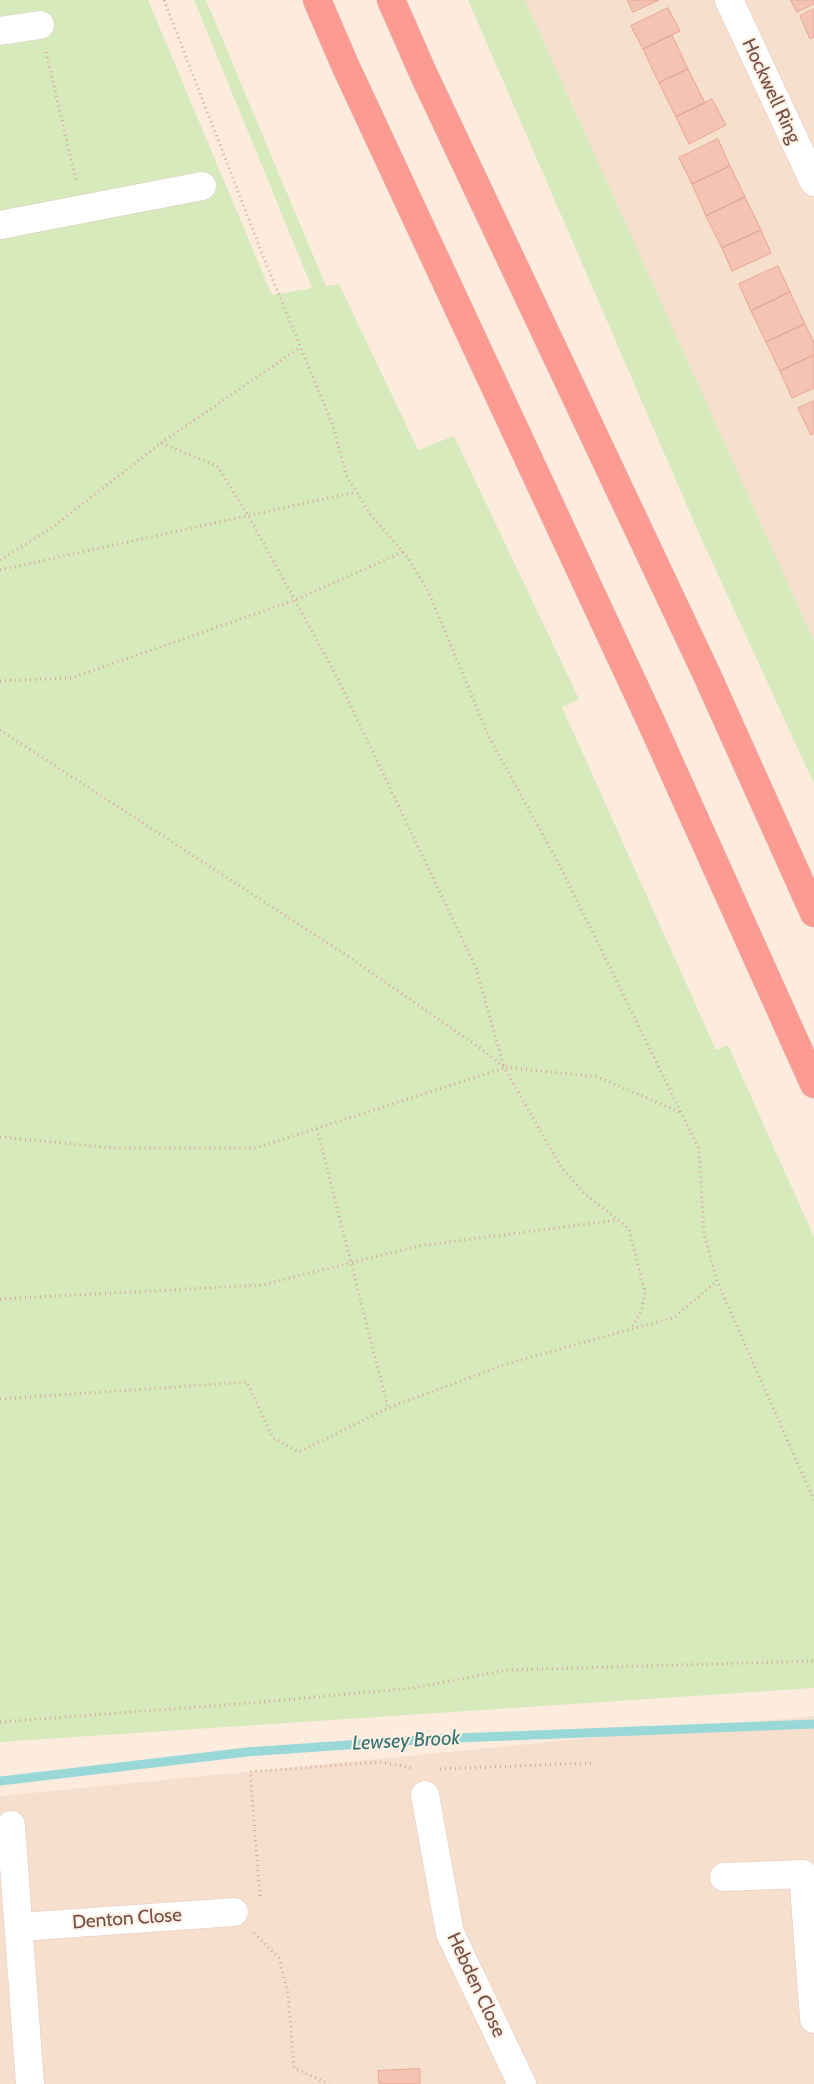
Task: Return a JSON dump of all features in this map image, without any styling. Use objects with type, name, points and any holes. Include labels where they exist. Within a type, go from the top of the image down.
[{"type":"highway","points":[[317,0],[345,65],[644,706],[814,1084]]},
{"type":"highway","points":[[391,0],[431,91],[707,675],[814,913]]},
{"type":"street","name":"Hockwell Ring","points":[[729,0],[814,182]]},
{"type":"street","points":[[0,31],[40,25]]},
{"type":"street","points":[[0,225],[202,186]]},
{"type":"street","name":"Hebden Close","points":[[425,1795],[450,1934],[522,2084]]},
{"type":"street","points":[[11,1825],[20,1927],[30,2084]]},
{"type":"street","points":[[724,1877],[809,1874],[814,2019]]},
{"type":"street","name":"Denton Close","points":[[20,1927],[234,1912]]},
{"type":"path","points":[[164,0],[333,426],[347,477],[370,514],[403,552],[429,593],[489,737],[559,864],[699,1149],[704,1234],[718,1281],[814,1500]]},
{"type":"path","points":[[40,25],[83,209]]},
{"type":"path","points":[[0,560],[50,529],[160,443],[301,347]]},
{"type":"path","points":[[160,443],[216,466],[248,515],[337,677],[476,968],[504,1067],[560,1166],[585,1194],[628,1229],[645,1292],[642,1310],[631,1328]]},
{"type":"path","points":[[0,570],[356,492]]},
{"type":"path","points":[[0,681],[71,678],[295,600],[403,552]]},
{"type":"path","points":[[0,730],[346,955],[483,1050],[504,1067]]},
{"type":"path","points":[[0,1137],[114,1148],[256,1148],[504,1067],[598,1077],[682,1113]]},
{"type":"path","points":[[317,1129],[388,1408]]},
{"type":"path","points":[[0,1299],[262,1285],[418,1246],[618,1220]]},
{"type":"path","points":[[0,1399],[247,1382],[273,1438],[299,1452],[388,1408],[506,1364],[676,1317],[718,1281]]},
{"type":"path","points":[[0,1722],[251,1703],[413,1688],[507,1670],[814,1661]]},
{"type":"path","points":[[250,1772],[260,1896],[234,1912],[279,1958],[288,1993],[294,2068],[329,2084]]},
{"type":"shaded area","points":[[525,0],[814,0],[814,641]]},
{"type":"shaded area","points":[[814,1716],[814,2084],[0,2084],[0,1796]]},
{"type":"green space","points":[[0,0],[148,0],[272,295],[312,288],[194,0],[206,0],[326,286],[339,284],[418,450],[454,436],[579,699],[562,707],[716,1050],[728,1045],[814,1237],[814,1688],[0,1742]]},
{"type":"green space","points":[[468,0],[525,0],[814,641],[814,784],[697,529]]},
{"type":"building","points":[[628,0],[659,0],[633,12]]},
{"type":"building","points":[[791,0],[814,0],[814,4],[797,12]]},
{"type":"building","points":[[668,8],[680,31],[643,49],[631,26]]},
{"type":"building","points":[[814,9],[814,37],[810,39],[800,16]]},
{"type":"building","points":[[672,35],[688,69],[659,83],[643,49]]},
{"type":"building","points":[[688,69],[705,103],[676,117],[659,83]]},
{"type":"building","points":[[712,99],[726,125],[689,144],[676,117]]},
{"type":"building","points":[[718,139],[730,166],[692,184],[679,158]]},
{"type":"building","points":[[730,166],[745,197],[706,216],[692,184]]},
{"type":"building","points":[[745,197],[761,230],[722,248],[706,216]]},
{"type":"building","points":[[761,230],[771,253],[732,271],[722,248]]},
{"type":"building","points":[[778,266],[790,292],[751,311],[739,284]]},
{"type":"building","points":[[790,292],[805,324],[766,342],[751,311]]},
{"type":"building","points":[[805,324],[814,343],[814,355],[780,371],[766,342]]},
{"type":"building","points":[[814,355],[814,388],[792,398],[780,371]]},
{"type":"building","points":[[814,401],[814,433],[811,435],[798,408]]},
{"type":"building","points":[[420,2069],[420,2084],[379,2084],[378,2071]]},
{"type":"waterway","name":"Lewsey Brook","points":[[0,1781],[247,1752],[432,1739],[814,1724]]}]
